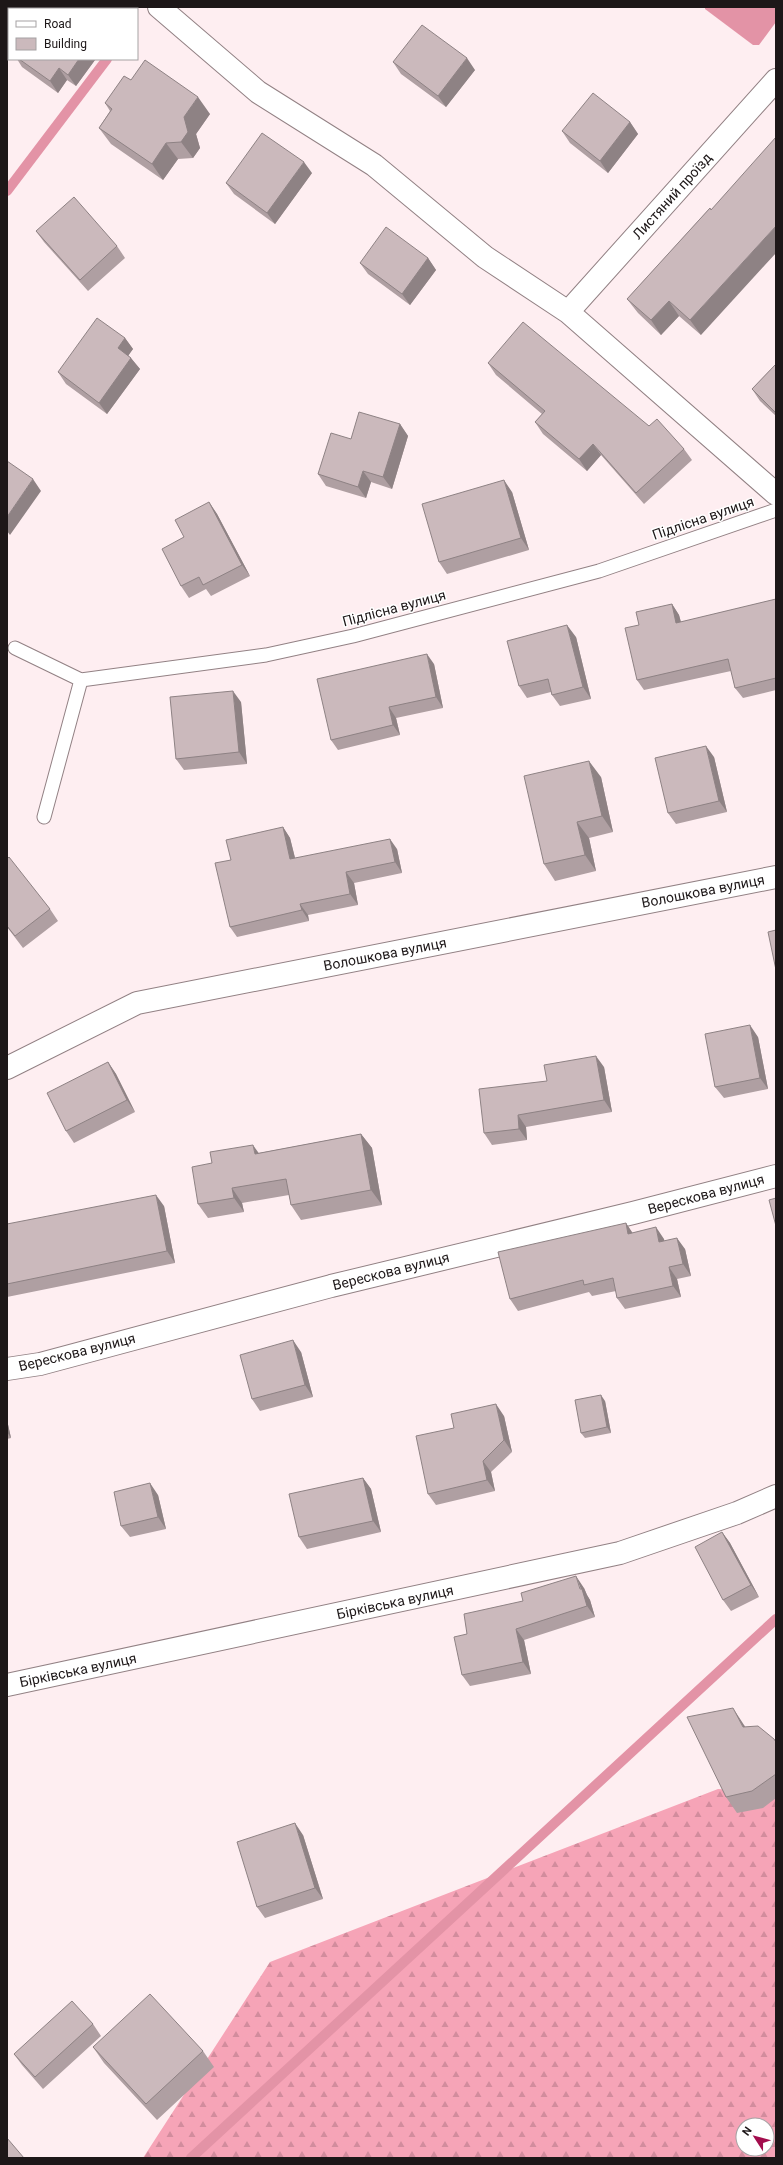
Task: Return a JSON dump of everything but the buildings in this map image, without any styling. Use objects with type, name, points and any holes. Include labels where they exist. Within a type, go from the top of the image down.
[{"type":"street","points":[[159,7],[258,92],[374,165],[485,257],[568,312],[776,494]]},
{"type":"street","name":"Листяний проїзд","points":[[568,312],[776,80]]},
{"type":"street","name":"Волошкова вулиця","points":[[7,1068],[137,1003],[776,877]]},
{"type":"street","name":"Верескова вулиця","points":[[7,1369],[40,1364],[331,1286],[633,1213],[776,1176]]},
{"type":"street","name":"Бірківська вулиця","points":[[7,1685],[620,1554],[737,1512],[776,1496]]},
{"type":"lane","name":"Підлісна вулиця","points":[[81,680],[266,655],[353,636],[599,571],[776,510]]},
{"type":"lane","points":[[15,648],[81,680],[44,817]]},
{"type":"green space","points":[[718,1789],[776,1793],[776,2158],[143,2158],[270,1962]]},
{"type":"shaded area","points":[[705,7],[776,7],[776,22],[759,45],[753,45],[705,9]]},
{"type":"waterway","points":[[7,191],[106,60]]},
{"type":"waterway","points":[[191,2158],[776,1619]]}]
